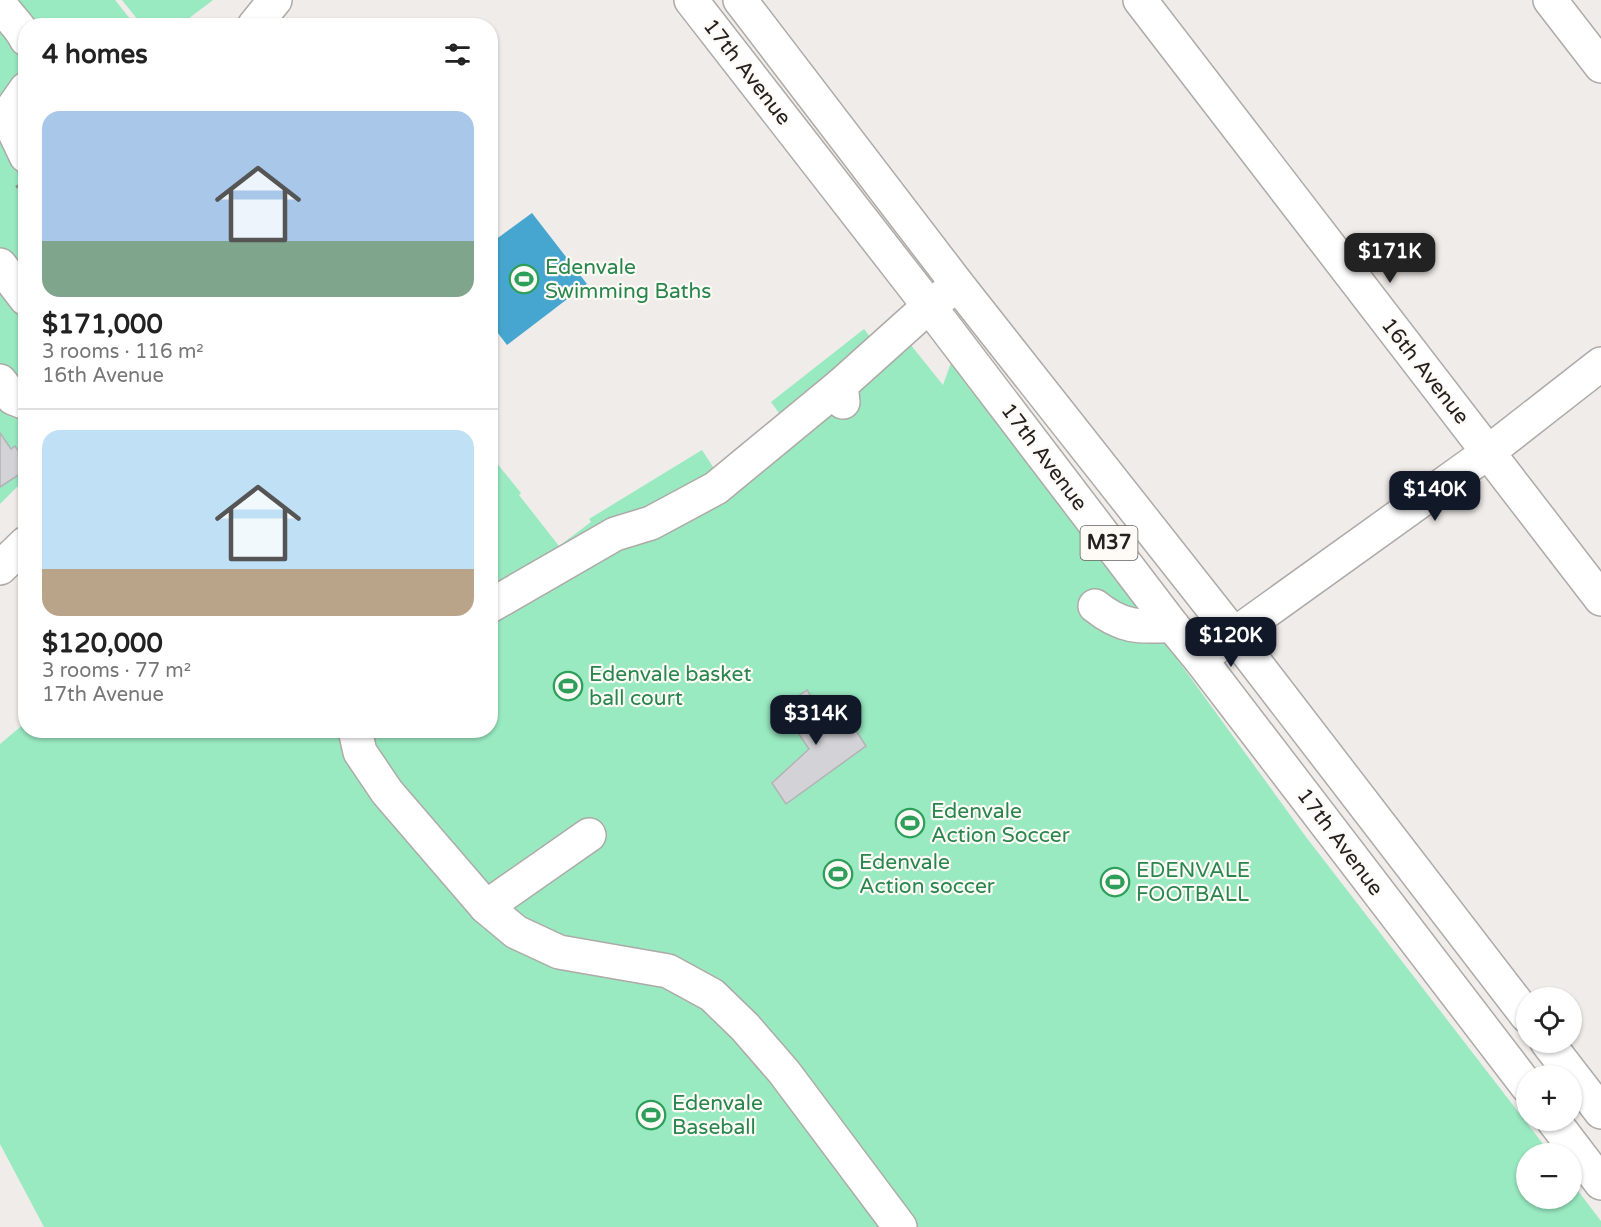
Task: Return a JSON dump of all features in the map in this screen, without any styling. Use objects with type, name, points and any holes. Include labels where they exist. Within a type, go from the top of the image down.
[{"type":"main road","points":[[260,18],[275,0]]},
{"type":"main road","name":"17th Avenue","points":[[691,0],[929,306],[1172,625],[1200,658],[1516,1072]]},
{"type":"main road","name":"17th Avenue","points":[[740,0],[958,285],[1234,635],[1516,1002]]},
{"type":"main road","name":"16th Avenue","points":[[1140,0],[1601,598]]},
{"type":"main road","points":[[1550,0],[1601,66]]},
{"type":"main road","points":[[0,5],[18,25]]},
{"type":"main road","points":[[18,99],[4,117],[18,142]]},
{"type":"main road","points":[[0,265],[18,289]]},
{"type":"main road","points":[[498,601],[615,534],[651,523],[716,488],[842,394],[929,306],[958,285]]},
{"type":"main road","points":[[1200,658],[1487,453],[1601,364]]},
{"type":"main road","points":[[0,381],[13,398],[18,400]]},
{"type":"main road","points":[[0,568],[18,551]]},
{"type":"main road","points":[[1095,606],[1107,616],[1133,626],[1172,625]]},
{"type":"main road","points":[[357,738],[360,752],[387,792],[486,907],[516,932],[559,952],[668,971],[712,996],[745,1027],[784,1072],[900,1227]]},
{"type":"main road","points":[[486,907],[589,835]]},
{"type":"main road","points":[[1555,1053],[1601,1112]]},
{"type":"main road","points":[[1561,1131],[1601,1183]]},
{"type":"green space","points":[[0,0],[115,0],[129,18],[18,18],[18,486],[0,504]]},
{"type":"green space","points":[[122,0],[213,0],[189,18],[136,18]]},
{"type":"green space","points":[[864,329],[889,361],[910,344],[943,385],[952,360],[1122,583],[1306,837],[1516,1109],[1516,1131],[1533,1131],[1542,1143],[1516,1143],[1516,1209],[1582,1209],[1582,1196],[1601,1221],[1601,1227],[44,1227],[0,1144],[0,744],[18,729],[18,738],[498,738],[498,465],[559,546],[591,522],[589,519],[702,450],[715,470],[782,417],[771,402]]},
{"type":"water","points":[[532,213],[587,284],[507,345],[498,333],[498,238]]},
{"type":"building","points":[[0,433],[11,449],[15,446],[18,450],[18,475],[0,487]]},
{"type":"building","points":[[807,690],[826,719],[842,709],[866,746],[786,804],[772,783],[809,749],[781,708]]},
{"type":"place","name":"Edenvale Swimming Baths","points":[[524,279]]},
{"type":"place","name":"Edenvale basket ball court","points":[[568,686]]},
{"type":"place","name":"Edenvale Action Soccer","points":[[910,823]]},
{"type":"place","name":"Edenvale Action soccer","points":[[838,874]]},
{"type":"place","name":"EDENVALE FOOTBALL","points":[[1115,882]]},
{"type":"place","name":"Edenvale Baseball","points":[[651,1115]]}]
